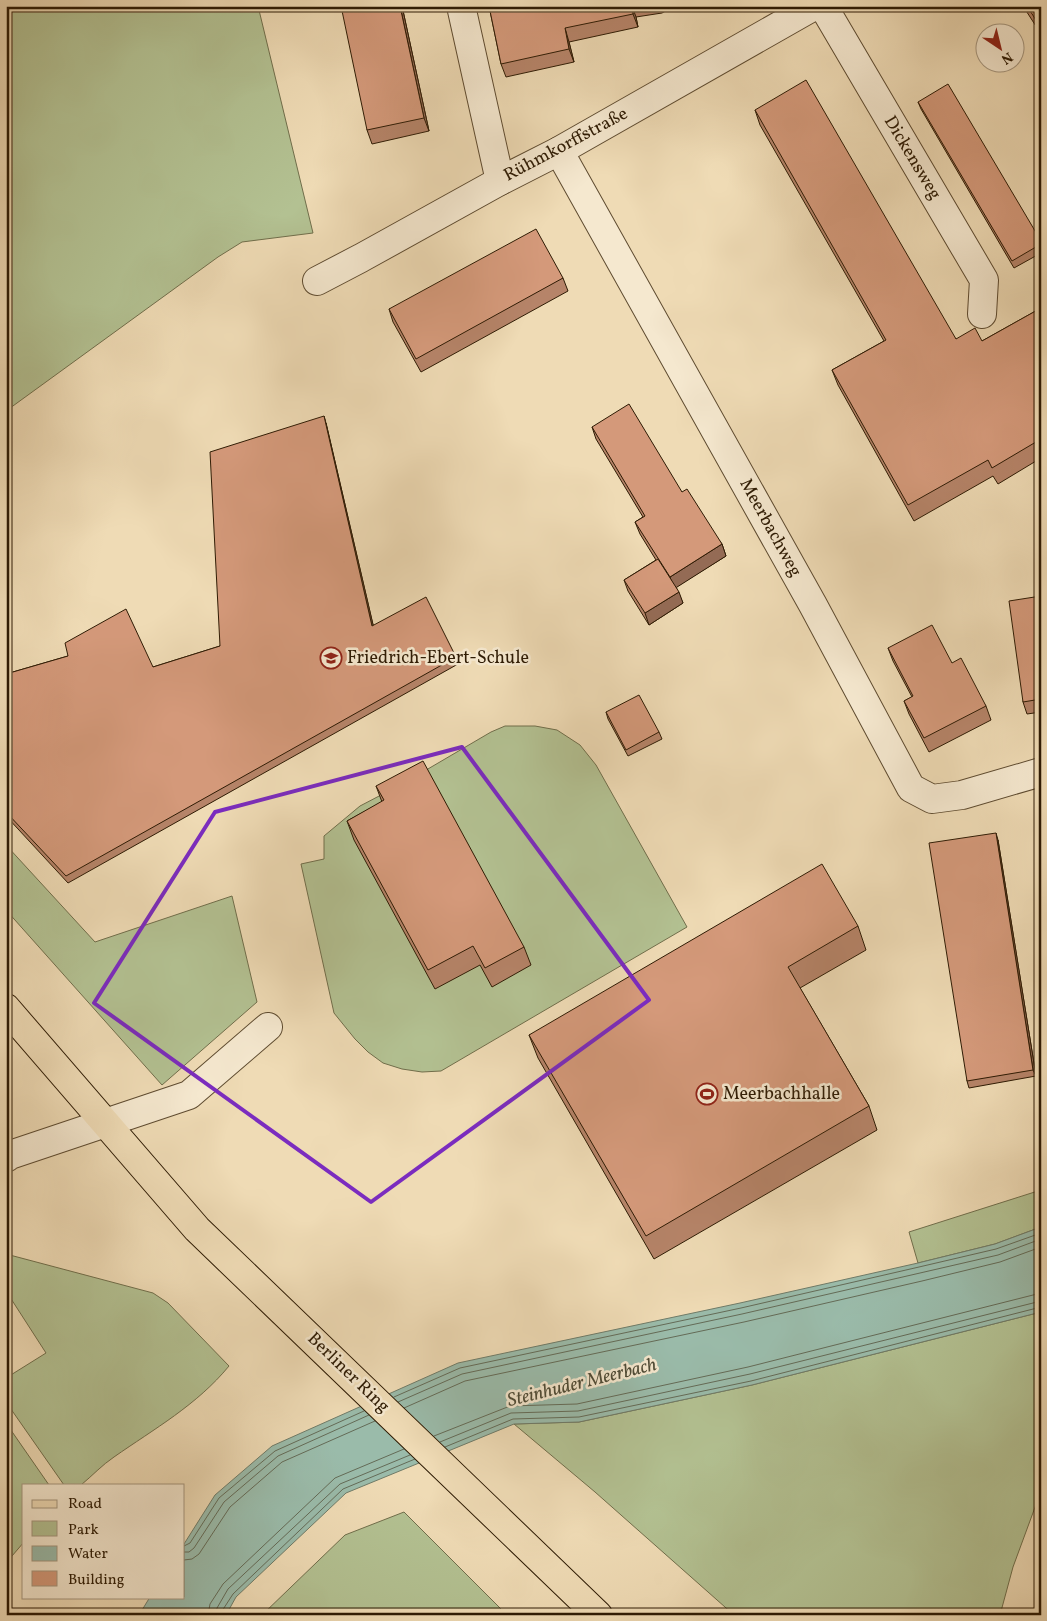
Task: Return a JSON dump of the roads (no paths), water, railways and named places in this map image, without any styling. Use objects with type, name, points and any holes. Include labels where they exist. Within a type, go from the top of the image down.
[{"type":"main road","name":"Berliner Ring","points":[[6,1008],[107,1122],[197,1228],[598,1615]]},
{"type":"street","points":[[461,6],[500,181]]},
{"type":"street","name":"Rühmkorffstraße","points":[[317,281],[559,151],[814,6]]},
{"type":"street","name":"Dickensweg","points":[[823,6],[984,280],[982,314]]},
{"type":"street","name":"Meerbachweg","points":[[559,151],[813,604],[911,788],[932,799],[962,795],[1041,772]]},
{"type":"street","points":[[6,1158],[10,1155],[189,1095],[268,1027]]},
{"type":"water","name":"Steinhuder Meerbach","points":[[1041,1227],[1041,1312],[752,1385],[579,1422],[514,1424],[346,1493],[236,1597],[226,1615],[139,1615],[149,1598],[185,1598],[185,1542],[215,1495],[272,1446],[458,1363],[740,1303],[995,1244]]},
{"type":"place","name":"Friedrich-Ebert-Schule","points":[[331,658]]},
{"type":"place","name":"Meerbachhalle","points":[[707,1094]]}]
